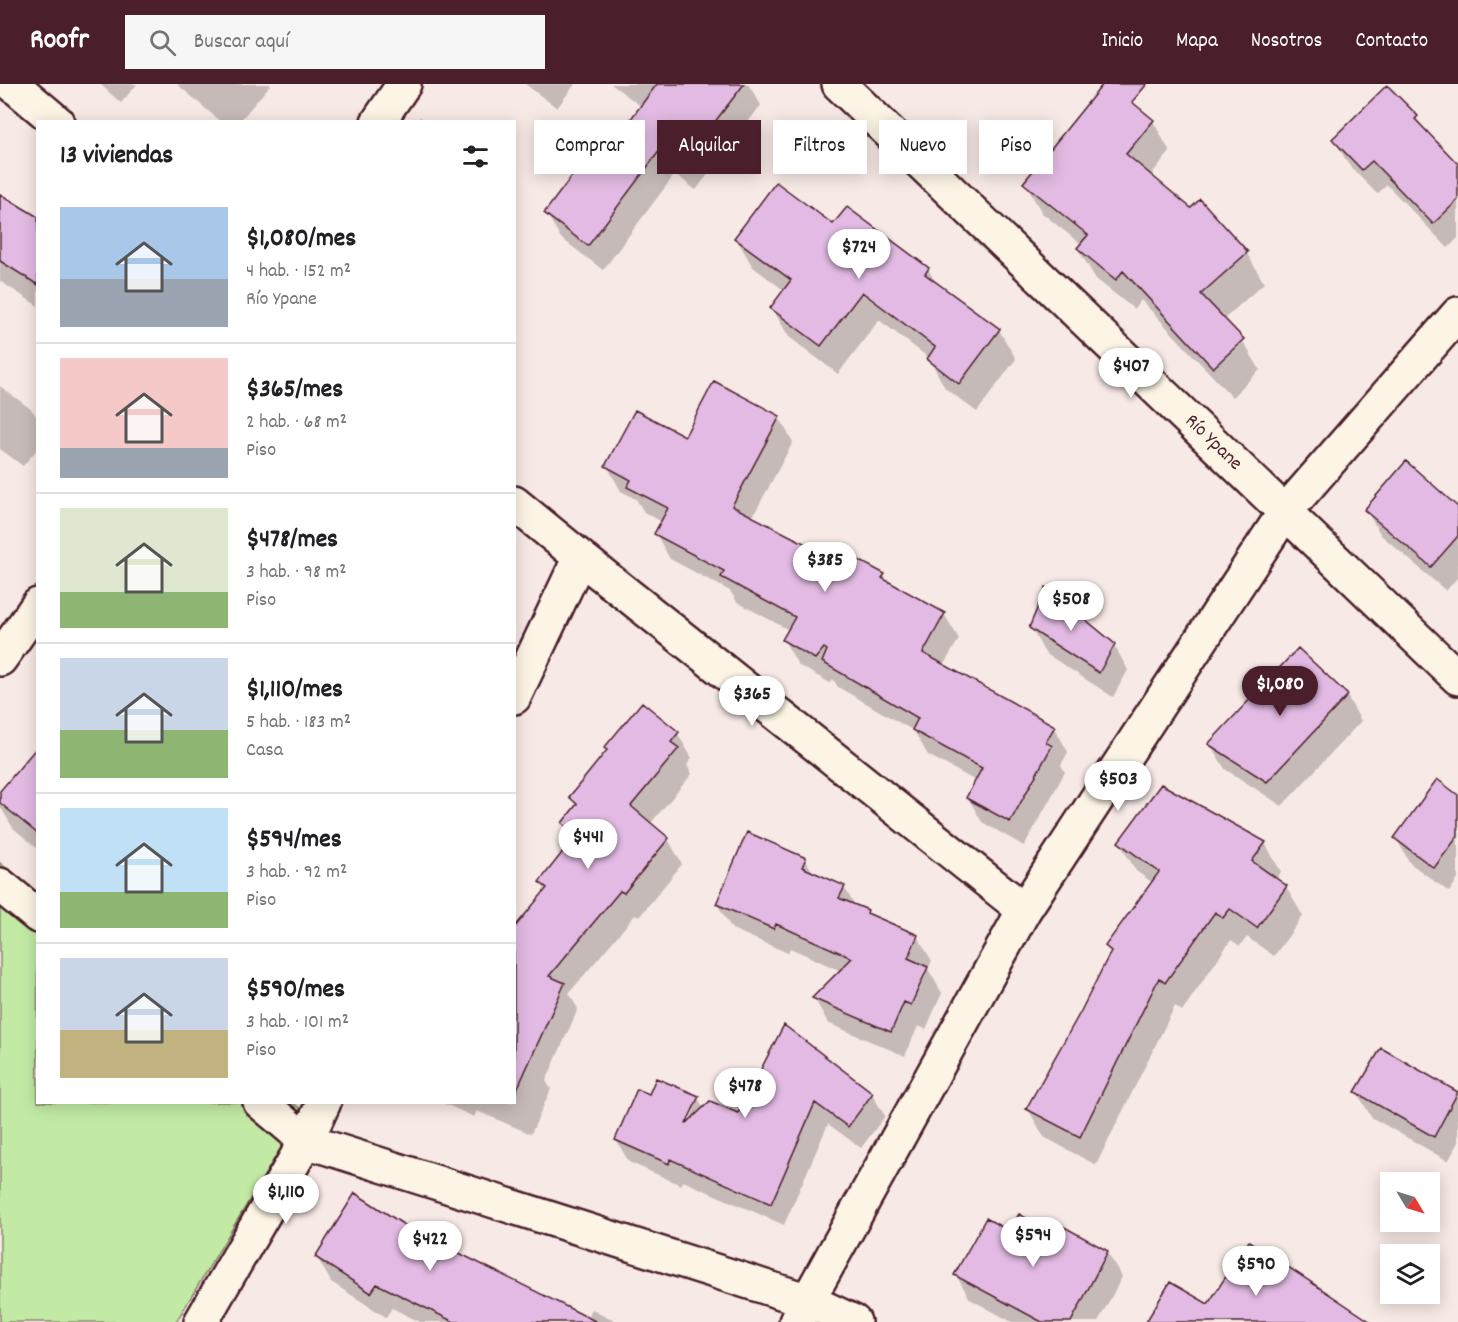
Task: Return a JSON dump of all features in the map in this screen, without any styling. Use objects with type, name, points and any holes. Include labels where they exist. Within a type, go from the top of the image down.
[{"type":"street","points":[[12,84],[55,120]]},
{"type":"street","points":[[379,120],[405,84]]},
{"type":"street","name":"Río Ypane","points":[[839,84],[1458,678]]},
{"type":"street","points":[[802,1311],[1024,910],[1285,512],[1458,314]]},
{"type":"street","points":[[516,504],[1024,910]]},
{"type":"street","points":[[516,693],[580,557]]},
{"type":"street","points":[[0,658],[36,608]]},
{"type":"street","points":[[0,885],[36,914]]},
{"type":"street","points":[[262,1104],[306,1141],[802,1311],[854,1322]]},
{"type":"street","points":[[201,1322],[306,1141],[323,1104]]},
{"type":"green space","points":[[0,863],[36,893],[36,1104],[294,1104],[303,1111],[176,1322],[0,1322]]},
{"type":"building","points":[[657,84],[744,84],[716,120],[657,120],[657,154],[645,170],[645,120],[630,120]]},
{"type":"building","points":[[1103,84],[1147,84],[1132,102],[1154,120],[1126,154],[1191,208],[1200,199],[1248,252],[1201,294],[1244,339],[1213,368],[1123,271],[1116,280],[1077,248],[1088,235],[1023,183],[1030,174],[1053,174],[1053,146]]},
{"type":"building","points":[[1387,85],[1418,116],[1415,119],[1458,164],[1458,200],[1433,224],[1372,161],[1362,170],[1332,139]]},
{"type":"building","points":[[573,174],[642,174],[588,246],[544,213]]},
{"type":"building","points":[[776,182],[833,224],[847,207],[929,268],[925,274],[1000,329],[959,384],[927,359],[935,347],[862,292],[821,346],[770,308],[791,280],[734,238]]},
{"type":"building","points":[[0,194],[36,216],[36,284],[0,261]]},
{"type":"building","points":[[714,381],[780,416],[732,506],[829,556],[834,547],[885,574],[882,578],[945,613],[923,653],[1055,726],[1046,742],[1052,746],[1010,822],[966,798],[982,768],[912,730],[918,718],[822,662],[827,650],[824,648],[815,659],[782,640],[795,617],[721,577],[724,571],[654,534],[668,508],[627,487],[631,480],[605,466],[635,410],[685,436]]},
{"type":"building","points":[[1406,461],[1458,507],[1458,536],[1431,567],[1364,510]]},
{"type":"building","points":[[1046,587],[1115,644],[1099,673],[1029,628]]},
{"type":"building","points":[[1298,648],[1348,695],[1267,782],[1208,744]]},
{"type":"building","points":[[642,702],[679,732],[671,742],[679,748],[631,806],[669,838],[624,893],[620,891],[549,976],[565,983],[516,1092],[516,926],[547,888],[539,882],[576,835],[562,823],[577,804],[569,797],[607,750],[604,748]]},
{"type":"building","points":[[36,748],[36,832],[0,803],[0,791]]},
{"type":"building","points":[[1437,779],[1458,795],[1458,836],[1434,868],[1394,838]]},
{"type":"building","points":[[1161,784],[1266,842],[1252,861],[1287,886],[1257,928],[1230,909],[1223,918],[1215,912],[1165,983],[1159,978],[1080,1137],[1026,1109],[1081,1011],[1111,951],[1105,946],[1159,872],[1118,842]]},
{"type":"building","points":[[747,832],[806,858],[802,867],[845,886],[839,898],[918,935],[908,958],[928,967],[911,1005],[904,1002],[891,1032],[812,998],[852,958],[776,924],[774,929],[716,904]]},
{"type":"building","points":[[784,1025],[873,1093],[848,1127],[815,1103],[771,1204],[670,1159],[669,1164],[615,1140],[637,1089],[649,1094],[656,1078],[699,1096],[686,1124],[710,1101],[738,1113]]},
{"type":"building","points":[[1381,1048],[1458,1092],[1434,1137],[1355,1092]]},
{"type":"building","points":[[355,1193],[409,1228],[597,1322],[454,1322],[377,1284],[371,1293],[315,1257]]},
{"type":"building","points":[[1019,1214],[1054,1234],[1059,1224],[1108,1251],[1071,1322],[1042,1322],[954,1275],[986,1218],[1009,1231]]},
{"type":"building","points":[[1249,1241],[1371,1322],[1146,1322],[1170,1282],[1208,1304]]}]
